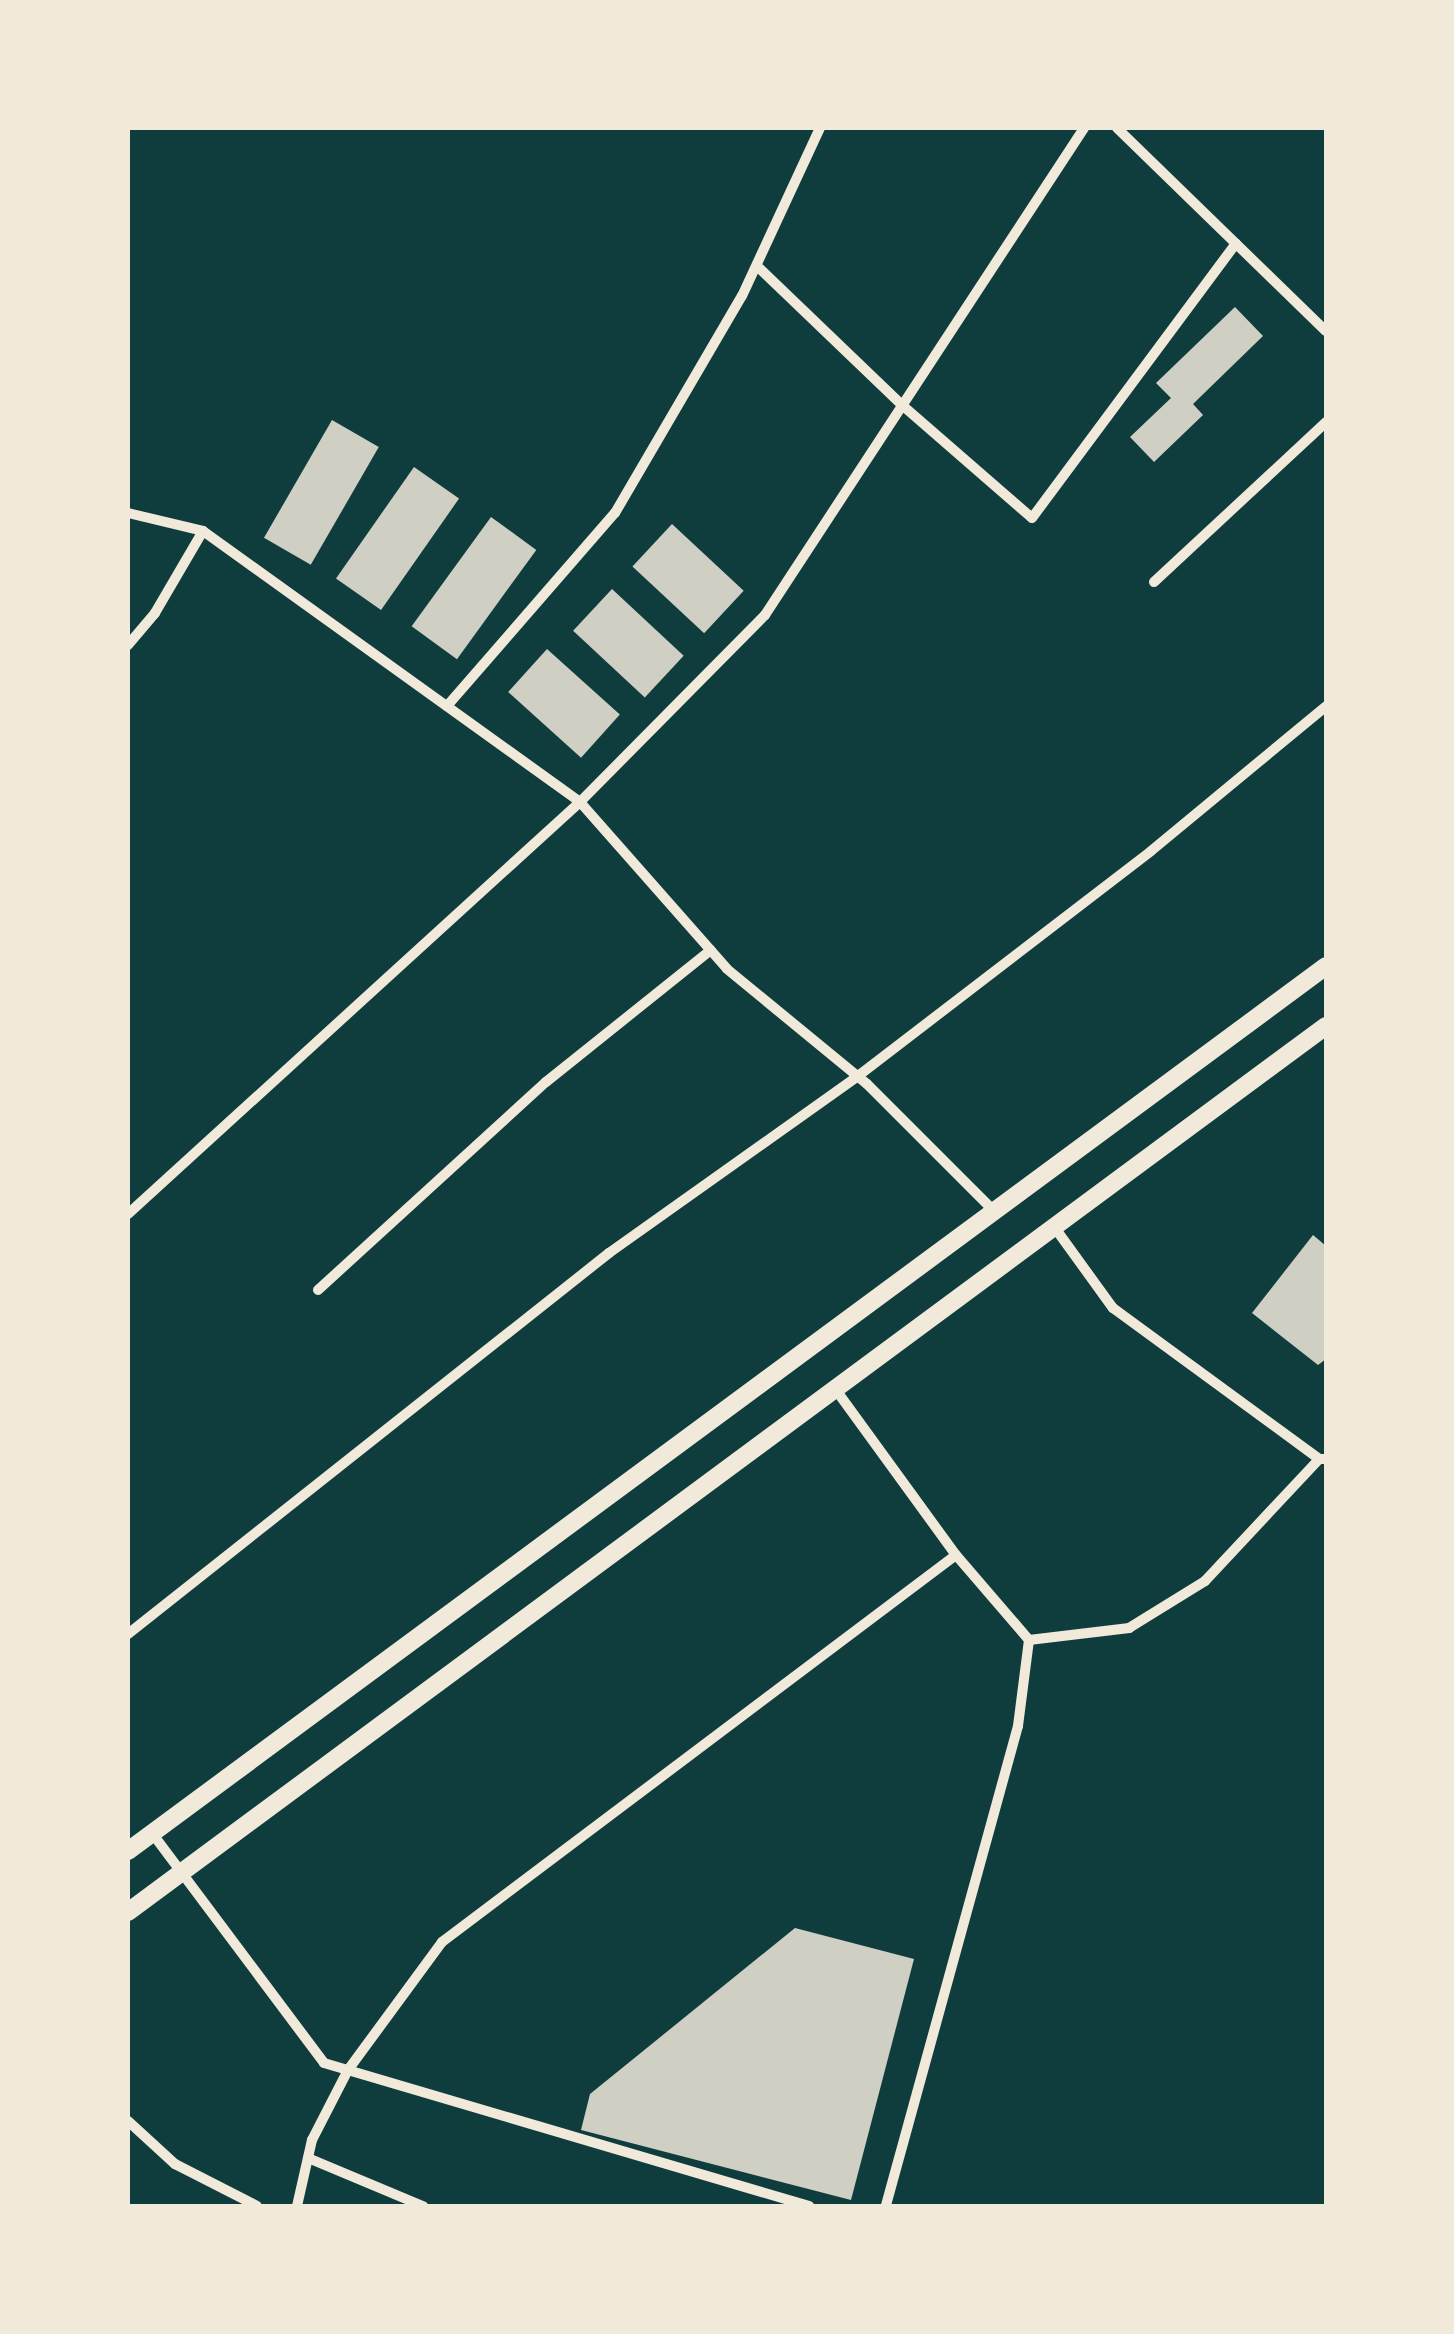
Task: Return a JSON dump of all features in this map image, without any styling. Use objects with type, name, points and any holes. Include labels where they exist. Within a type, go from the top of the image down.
[{"type":"highway","points":[[128,1851],[1326,966]]},
{"type":"highway","points":[[128,1912],[1326,1026]]},
{"type":"street","points":[[447,706],[614,513],[758,266],[820,128]]},
{"type":"street","points":[[128,1214],[580,802],[765,614],[1084,128]]},
{"type":"street","points":[[1117,128],[1326,331]]},
{"type":"street","points":[[758,266],[902,405],[1032,518],[1236,244]]},
{"type":"street","points":[[1154,582],[1326,422]]},
{"type":"street","points":[[128,513],[202,531],[580,802],[711,950],[858,1076],[994,1210]]},
{"type":"street","points":[[128,646],[155,613],[202,531]]},
{"type":"street","points":[[128,1634],[609,1253],[858,1076],[1151,851],[1326,706]]},
{"type":"street","points":[[318,1290],[546,1082],[711,950]]},
{"type":"street","points":[[1029,1640],[1129,1628],[1205,1581],[1323,1459],[1113,1308],[1054,1228]]},
{"type":"street","points":[[836,1390],[956,1555],[1029,1640],[1018,1726],[886,2206]]},
{"type":"street","points":[[297,2206],[312,2140],[348,2070],[442,1942],[956,1555]]},
{"type":"street","points":[[152,1833],[324,2063],[809,2206]]},
{"type":"street","points":[[128,2121],[175,2164],[257,2206]]},
{"type":"street","points":[[308,2158],[423,2206]]},
{"type":"building","points":[[1235,307],[1263,336],[1193,404],[1203,415],[1154,462],[1130,437],[1171,398],[1156,383]]},
{"type":"building","points":[[332,420],[379,447],[311,565],[264,538]]},
{"type":"building","points":[[414,467],[459,499],[381,610],[336,578]]},
{"type":"building","points":[[491,517],[536,550],[457,659],[412,626]]},
{"type":"building","points":[[672,524],[744,591],[704,633],[632,566]]},
{"type":"building","points":[[612,589],[684,656],[645,698],[573,631]]},
{"type":"building","points":[[547,649],[620,715],[581,758],[508,692]]},
{"type":"building","points":[[1313,1235],[1326,1246],[1326,1359],[1318,1365],[1252,1313]]},
{"type":"building","points":[[795,1928],[914,1959],[851,2200],[581,2130],[590,2094]]}]
